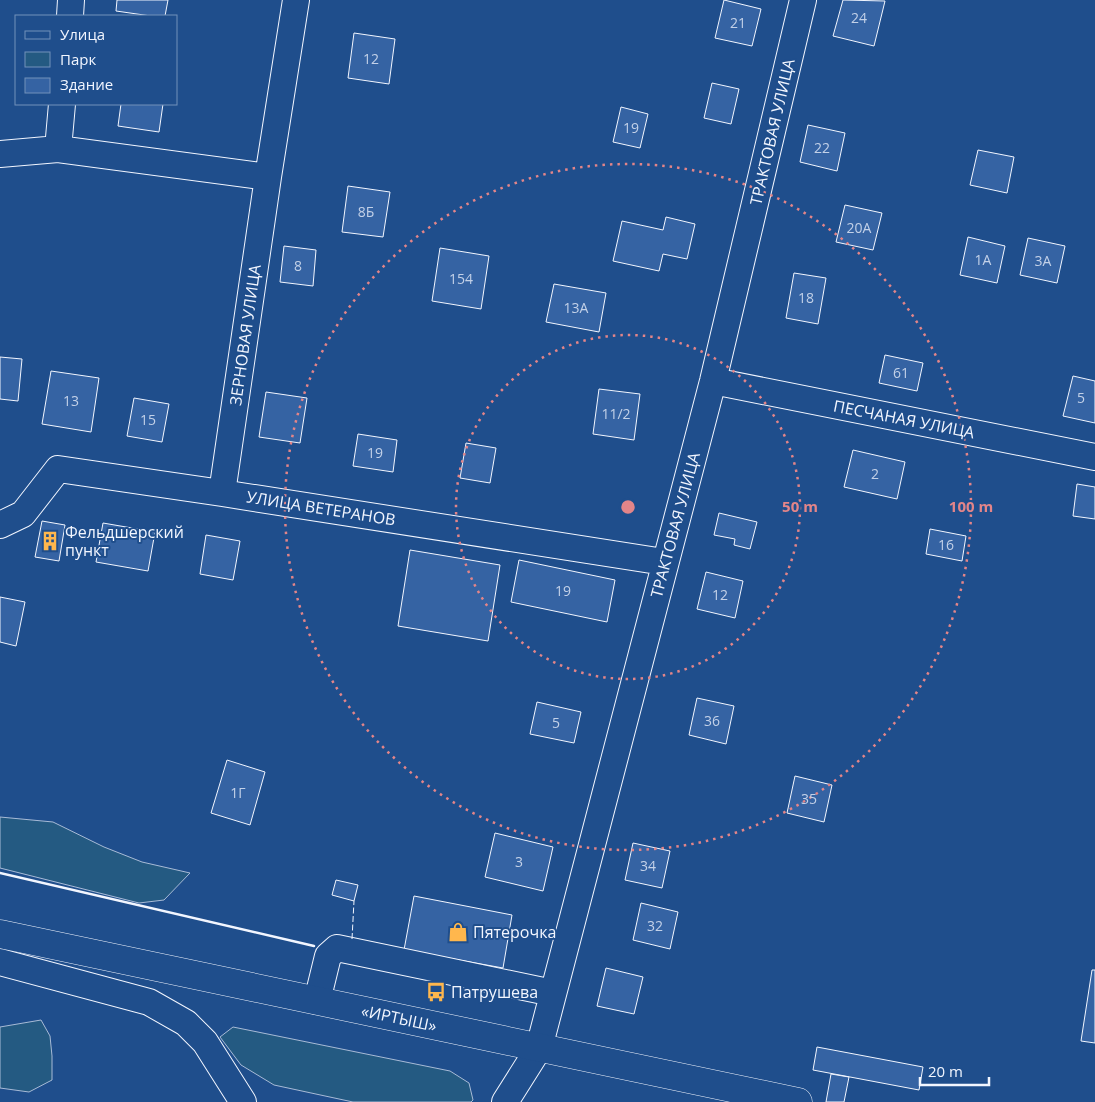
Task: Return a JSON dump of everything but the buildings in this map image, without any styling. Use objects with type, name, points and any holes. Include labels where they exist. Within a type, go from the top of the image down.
[{"type":"highway","name":"«ИРТЫШ»","points":[[0,934],[798,1102]]},
{"type":"street","points":[[70,15],[71,0]]},
{"type":"street","name":"ЗЕРНОВАЯ УЛИЦА","points":[[222,493],[268,176],[296,0]]},
{"type":"street","name":"ТРАКТОВАЯ УЛИЦА","points":[[505,1102],[539,1048],[664,562],[713,381],[803,0]]},
{"type":"street","points":[[58,149],[62,105]]},
{"type":"street","points":[[0,154],[58,149],[268,176]]},
{"type":"street","name":"ПЕСЧАНАЯ УЛИЦА","points":[[713,381],[1095,457]]},
{"type":"street","name":"УЛИЦА ВЕТЕРАНОВ","points":[[0,525],[23,514],[58,469],[664,562]]},
{"type":"street","points":[[317,1001],[328,956],[337,948],[553,993]]},
{"type":"street","points":[[0,962],[148,1002],[186,1023],[205,1042],[243,1102]]},
{"type":"green space","points":[[0,817],[53,822],[104,847],[142,862],[190,873],[164,900],[139,903],[0,868]]},
{"type":"green space","points":[[41,1020],[50,1036],[52,1080],[29,1092],[0,1088],[0,1027]]},
{"type":"green space","points":[[233,1027],[450,1071],[469,1083],[473,1100],[471,1102],[353,1102],[274,1085],[241,1065],[220,1037]]},
{"type":"fence","points":[[352,939],[354,901]]},
{"type":"wall","points":[[0,873],[314,946]]},
{"type":"place","name":"Фельдшерский пункт","points":[[50,541]]},
{"type":"place","name":"Пятерочка","points":[[458,932]]},
{"type":"place","name":"Патрушева","points":[[436,992]]}]
